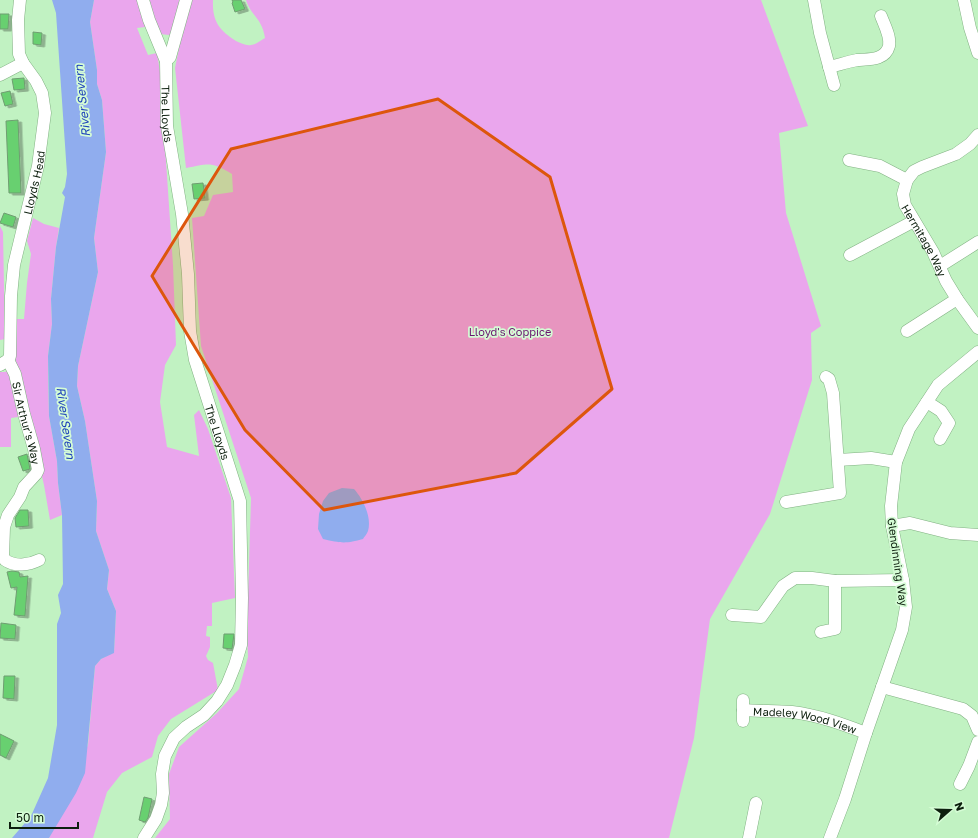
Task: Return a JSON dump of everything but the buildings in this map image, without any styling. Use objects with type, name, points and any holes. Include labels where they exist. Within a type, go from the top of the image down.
[{"type":"street","name":"Lloyds Head","points":[[4,362],[10,352],[11,296],[14,265],[38,166],[45,113],[42,93],[36,81],[22,63],[19,54],[18,20],[20,0]]},
{"type":"street","name":"The Lloyds","points":[[143,0],[149,20],[166,61],[167,126],[182,214],[188,274],[191,338],[195,360],[240,500],[241,622],[241,645],[227,685],[218,701],[204,715],[186,727],[174,738],[165,756],[162,774],[163,793],[161,805],[156,819],[144,838]]},
{"type":"street","points":[[166,61],[170,57],[186,0]]},
{"type":"street","points":[[814,0],[820,33],[834,85]]},
{"type":"street","points":[[964,0],[970,28],[978,53]]},
{"type":"street","points":[[829,67],[856,60],[874,59],[883,55],[889,47],[888,37],[882,16]]},
{"type":"street","points":[[158,39],[177,34]]},
{"type":"street","points":[[0,75],[22,63]]},
{"type":"street","points":[[849,160],[880,166],[907,180],[910,175],[918,169],[956,154],[970,144],[978,135]]},
{"type":"street","name":"Hermitage Way","points":[[907,180],[904,188],[905,206],[926,240],[956,299],[978,328]]},
{"type":"street","points":[[850,255],[914,221]]},
{"type":"street","points":[[940,266],[978,242]]},
{"type":"street","points":[[907,331],[956,299]]},
{"type":"street","name":"Glendinning Way","points":[[830,838],[845,799],[902,630],[906,607],[903,580],[892,526],[891,506],[896,462],[909,429],[938,385],[978,352]]},
{"type":"street","name":"Sir Arthur's Way","points":[[4,362],[15,374],[38,470],[24,486],[20,497],[8,515],[4,527],[3,556],[4,560],[14,564],[27,565],[39,560]]},
{"type":"street","points":[[786,502],[840,493],[833,393],[829,379],[826,377]]},
{"type":"street","points":[[927,402],[941,411],[949,424],[940,439]]},
{"type":"street","points":[[838,460],[871,458],[896,462]]},
{"type":"street","points":[[892,526],[910,523],[950,533],[978,535]]},
{"type":"street","points":[[732,615],[761,617],[783,586],[795,578],[812,578],[835,581],[903,580]]},
{"type":"street","points":[[821,632],[835,629],[835,581]]},
{"type":"street","points":[[882,687],[963,709],[972,716],[978,730]]},
{"type":"street","name":"Madeley Wood View","points":[[743,710],[793,712],[823,718],[866,733]]},
{"type":"street","points":[[960,784],[978,742]]},
{"type":"street","points":[[750,838],[756,803]]},
{"type":"highlighted area","points":[[438,99],[550,177],[612,389],[516,473],[324,510],[245,430],[152,276],[231,149]]},
{"type":"green space","points":[[94,0],[182,0],[175,31],[169,35],[160,34],[154,24],[137,28],[148,55],[157,53],[160,72],[173,265],[176,345],[165,365],[160,402],[167,447],[199,456],[194,415],[199,410],[208,429],[231,498],[235,598],[212,603],[212,626],[207,626],[206,636],[210,637],[210,647],[206,656],[208,660],[213,663],[218,690],[171,719],[158,736],[152,757],[122,773],[107,792],[93,838],[49,838],[88,745],[95,666],[101,659],[114,652],[116,611],[107,589],[109,570],[96,531],[97,501],[85,421],[77,386],[78,366],[98,272],[94,238],[106,152],[102,100],[97,84],[97,70],[90,22]]},
{"type":"green space","name":"Lloyd's Coppice","points":[[189,0],[213,0],[215,19],[221,29],[236,41],[249,45],[255,44],[265,38],[264,31],[259,21],[246,0],[761,0],[808,126],[779,133],[786,213],[821,326],[811,333],[812,380],[770,514],[710,619],[694,738],[669,838],[155,838],[170,819],[169,774],[179,747],[217,713],[239,689],[248,657],[247,632],[251,498],[201,346],[192,218],[204,216],[213,195],[233,192],[232,174],[214,165],[200,165],[186,168],[175,68]]},
{"type":"green space","points":[[33,218],[44,224],[59,228],[51,299],[52,324],[48,356],[48,375],[49,416],[57,461],[62,515],[50,520],[44,485],[15,358],[15,319],[24,319],[31,254],[27,241]]},
{"type":"green space","points":[[0,226],[3,232],[5,339],[0,340]]},
{"type":"green space","points":[[10,369],[17,395],[18,417],[11,418],[11,447],[0,447],[0,372],[5,372]]},
{"type":"water","name":"River Severn","points":[[52,0],[94,0],[90,22],[97,70],[97,84],[102,100],[106,152],[94,238],[98,272],[78,366],[77,386],[85,421],[97,501],[96,531],[109,570],[107,589],[116,611],[114,653],[101,659],[95,666],[85,773],[76,793],[49,838],[12,838],[31,816],[48,778],[57,725],[57,624],[61,613],[58,595],[63,584],[62,515],[57,461],[49,416],[48,356],[52,324],[51,299],[56,247],[65,197],[62,193],[65,187],[67,174],[56,13]]},
{"type":"water","points":[[342,488],[354,489],[366,508],[369,526],[368,532],[363,539],[352,542],[339,542],[323,539],[318,529],[319,514],[323,501],[329,493]]}]
